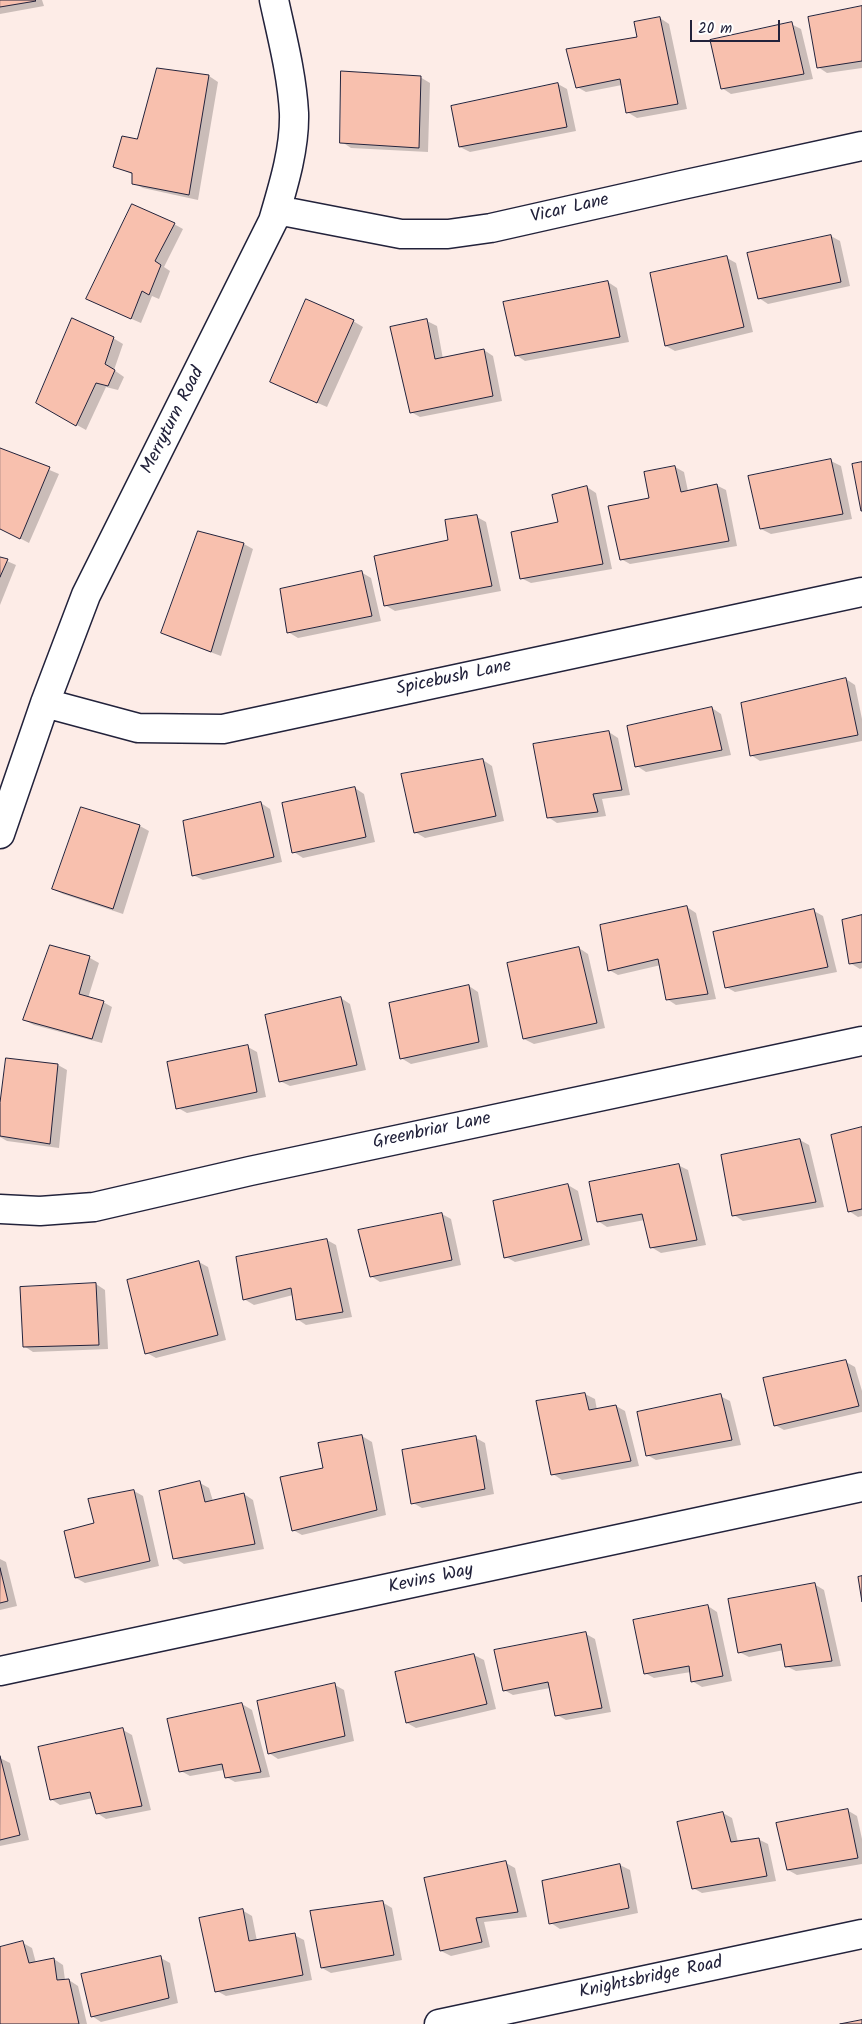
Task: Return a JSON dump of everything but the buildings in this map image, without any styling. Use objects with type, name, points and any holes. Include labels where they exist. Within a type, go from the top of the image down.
[{"type":"street","name":"Merryturn Road","points":[[0,834],[45,702],[86,595],[254,264],[276,210],[290,149],[294,114],[290,77],[274,0]]},
{"type":"street","name":"Vicar Lane","points":[[276,210],[401,234],[448,234],[491,228],[682,184],[862,146]]},
{"type":"street","name":"Spicebush Lane","points":[[45,702],[138,728],[223,729],[862,592]]},
{"type":"street","name":"Greenbriar Lane","points":[[0,1209],[40,1211],[94,1207],[250,1171],[862,1041]]},
{"type":"street","name":"Kevins Way","points":[[0,1671],[862,1487]]},
{"type":"street","name":"Knightsbridge Road","points":[[439,2024],[862,1934]]}]
